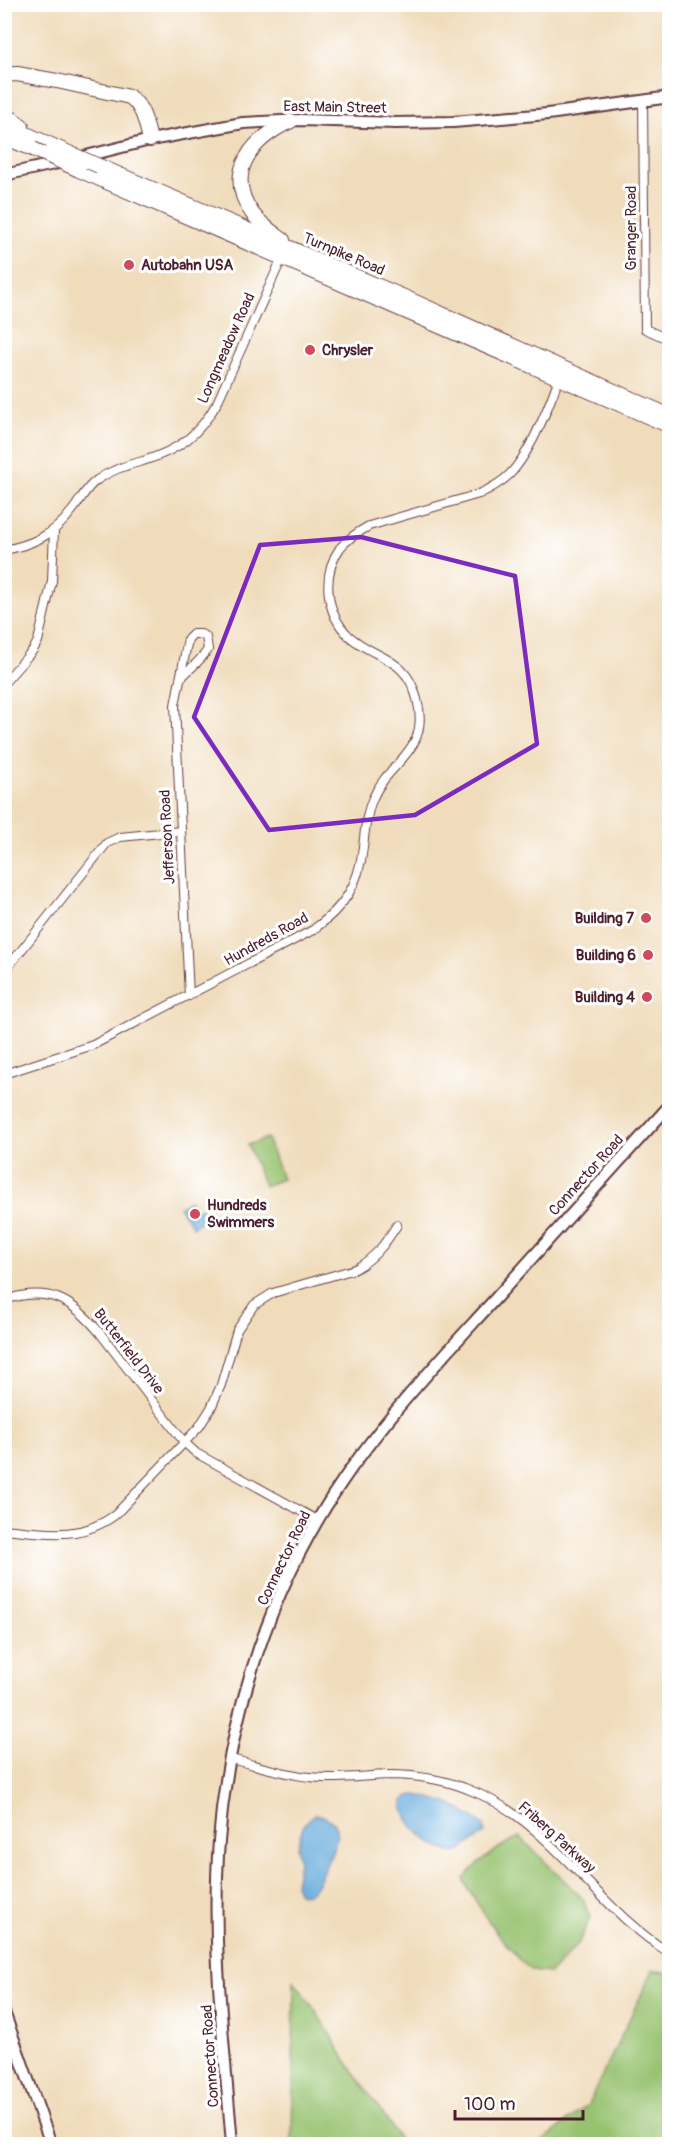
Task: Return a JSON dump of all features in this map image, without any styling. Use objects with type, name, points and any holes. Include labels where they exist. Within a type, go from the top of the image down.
[{"type":"highway","points":[[4,89],[11,74],[130,97],[142,110],[150,140]]},
{"type":"highway","points":[[4,110],[43,145]]},
{"type":"highway","points":[[291,121],[268,133],[257,143],[243,164],[241,181],[251,212],[260,222],[302,254]]},
{"type":"highway","name":"Turnpike Road","points":[[4,124],[43,145],[80,170],[669,426]]},
{"type":"highway","name":"Turnpike Road","points":[[4,137],[43,145],[99,166],[563,367],[669,416]]},
{"type":"street","name":"East Main Street","points":[[4,175],[150,140],[243,123],[453,122],[548,114],[669,97]]},
{"type":"street","name":"Granger Road","points":[[644,100],[645,329],[669,340]]},
{"type":"street","name":"Longmeadow Road","points":[[4,550],[26,546],[54,530],[71,513],[93,482],[109,471],[163,454],[196,434],[208,420],[217,403],[282,258]]},
{"type":"street","name":"Hundreds Road","points":[[4,1074],[93,1045],[313,930],[342,905],[359,872],[367,815],[373,797],[383,781],[409,753],[417,736],[420,717],[417,698],[410,681],[398,666],[350,636],[337,622],[330,604],[327,585],[331,567],[339,549],[352,536],[369,526],[478,494],[496,486],[522,459],[559,378]]},
{"type":"street","points":[[4,683],[33,651],[38,641],[52,581],[54,530]]},
{"type":"street","name":"Jefferson Road","points":[[182,677],[191,666],[198,663],[208,649],[206,637],[201,634],[193,634],[188,639],[175,705],[189,996]]},
{"type":"street","points":[[4,972],[107,843],[120,837],[180,831]]},
{"type":"street","name":"Connector Road","points":[[232,2145],[221,2005],[217,1901],[219,1841],[230,1759],[249,1685],[269,1623],[291,1570],[317,1520],[359,1456],[395,1411],[669,1105]]},
{"type":"street","points":[[4,1529],[69,1534],[101,1525],[132,1498],[200,1426],[221,1385],[237,1330],[254,1305],[273,1293],[355,1269],[366,1263],[377,1254],[397,1225]]},
{"type":"street","name":"Butterfield Drive","points":[[4,1300],[40,1294],[60,1298],[75,1306],[100,1333],[184,1442],[196,1453],[317,1520]]},
{"type":"street","name":"Friberg Parkway","points":[[230,1759],[310,1777],[411,1776],[446,1781],[479,1793],[522,1819],[641,1934],[669,1953]]},
{"type":"street","points":[[4,2012],[51,2145]]},
{"type":"highlighted area","points":[[361,537],[515,576],[537,744],[415,815],[269,830],[194,717],[260,545]]},
{"type":"green space","points":[[267,1138],[282,1179],[264,1186],[248,1145]]},
{"type":"green space","points":[[520,1837],[583,1899],[590,1918],[578,1944],[550,1973],[532,1971],[521,1961],[495,1931],[464,1879],[490,1854]]},
{"type":"green space","points":[[653,1970],[669,1973],[669,2144],[539,2144],[588,2105]]},
{"type":"green space","points":[[294,1981],[311,2003],[401,2144],[292,2144]]},
{"type":"water","name":"Hundreds Swimmers","points":[[189,1200],[197,1211],[202,1208],[208,1217],[193,1227],[179,1207]]},
{"type":"water","points":[[414,1795],[460,1809],[484,1825],[485,1833],[457,1853],[439,1847],[421,1835],[408,1819],[403,1801]]},
{"type":"water","points":[[314,1814],[333,1822],[337,1835],[317,1886],[305,1894],[299,1893],[295,1885],[299,1861],[297,1847],[303,1826]]},
{"type":"place","name":"Autobahn USA","points":[[129,265]]},
{"type":"place","name":"Chrysler","points":[[310,350]]},
{"type":"place","name":"Building 7","points":[[646,918]]},
{"type":"place","name":"Building 6","points":[[648,955]]},
{"type":"place","name":"Building 4","points":[[647,997]]},
{"type":"place","name":"Hundreds Swimmers","points":[[195,1214]]}]
